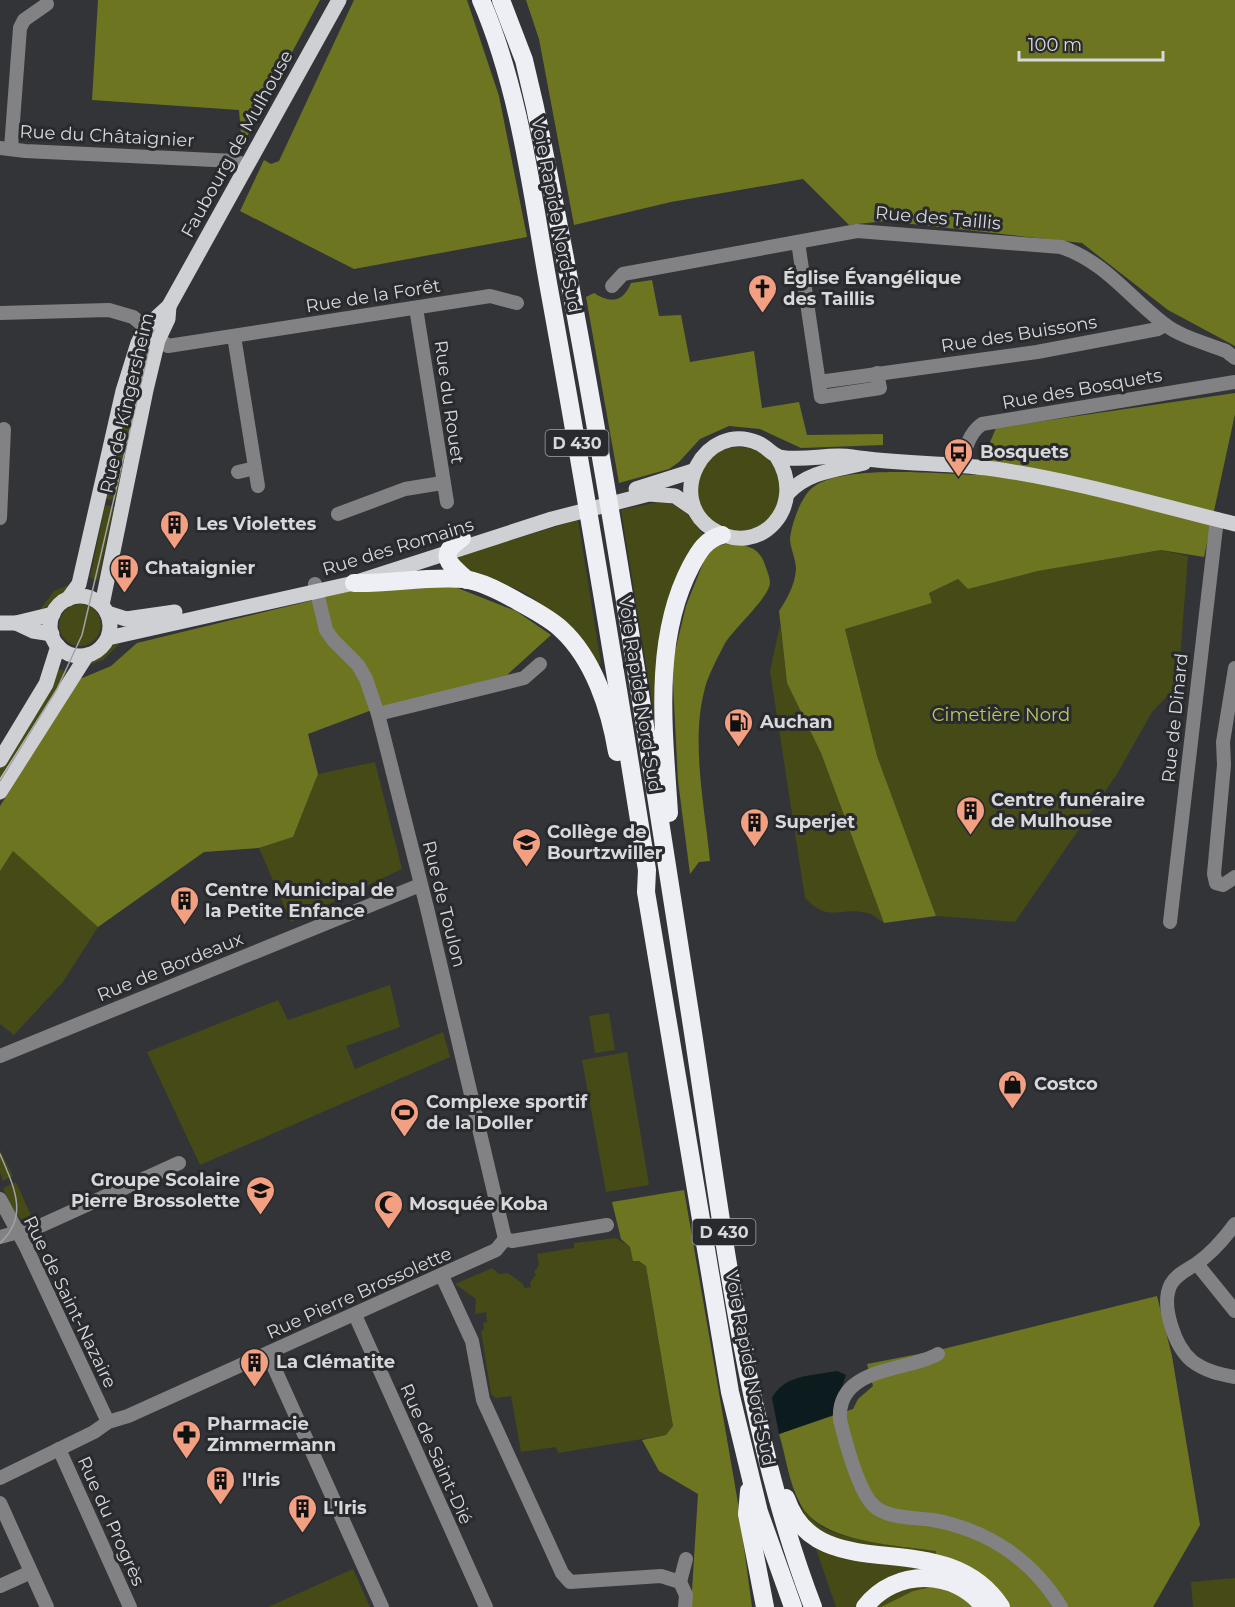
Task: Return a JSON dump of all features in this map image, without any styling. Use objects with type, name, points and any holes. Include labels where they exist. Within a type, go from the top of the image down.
[{"type":"highway","name":"Voie Rapide Nord-Sud","points":[[480,0],[503,65],[528,179],[589,509],[647,870],[646,892],[730,1392],[750,1477],[770,1545],[793,1607]]},
{"type":"highway","name":"Voie Rapide Nord-Sud","points":[[501,0],[524,60],[553,195],[609,497],[737,1308],[773,1486],[813,1607]]},
{"type":"highway","points":[[512,0],[524,60]]},
{"type":"highway","points":[[671,887],[665,751],[664,675],[667,644],[681,585],[698,554],[713,537],[722,535]]},
{"type":"highway","points":[[462,538],[449,547],[447,553],[451,566],[467,580]]},
{"type":"highway","points":[[354,583],[381,583],[424,578],[467,580],[507,595],[561,628],[581,653],[594,675],[607,710],[616,748],[636,866],[646,892]]},
{"type":"highway","points":[[769,1462],[779,1475],[794,1516],[818,1539],[855,1553],[918,1558],[950,1566],[974,1578],[1001,1607]]},
{"type":"highway","points":[[750,1477],[747,1514],[765,1607]]},
{"type":"highway","points":[[866,1607],[875,1596],[894,1584],[928,1577],[963,1588],[984,1607]]},
{"type":"main road","name":"Faubourg de Mulhouse","points":[[169,306],[339,0]]},
{"type":"main road","name":"Rue de Kingersheim","points":[[68,599],[79,584],[123,391],[138,343],[146,327],[169,306]]},
{"type":"main road","name":"Rue de Kingersheim","points":[[105,609],[158,340],[168,319],[169,306]]},
{"type":"main road","points":[[730,440],[756,442],[777,457],[786,474],[788,493],[780,517],[760,533],[741,537],[722,535],[711,529],[694,509],[690,484],[693,471],[707,450],[730,440]]},
{"type":"main road","points":[[777,457],[849,457],[873,461],[962,465],[1064,482],[1235,524]]},
{"type":"main road","points":[[788,493],[802,480],[825,471],[873,461]]},
{"type":"main road","name":"Rue des Romains","points":[[108,638],[316,588],[462,538],[649,490],[693,471]]},
{"type":"main road","name":"Rue des Romains","points":[[649,490],[675,496],[694,509]]},
{"type":"main road","name":"Rue des Romains","points":[[105,609],[126,619],[157,616],[354,583],[447,553],[550,515]]},
{"type":"main road","points":[[0,623],[16,623],[53,614],[68,599],[87,597],[105,609],[110,621],[108,638],[96,651],[87,655],[74,655],[55,640],[16,623]]},
{"type":"main road","points":[[0,760],[46,684],[55,640],[53,614]]},
{"type":"main road","points":[[0,792],[87,655]]},
{"type":"street","points":[[6,148],[20,28],[24,20],[47,4]]},
{"type":"street","name":"Rue du Châtaignier","points":[[6,148],[34,152],[235,161],[248,166]]},
{"type":"street","name":"Rue des Taillis","points":[[612,286],[623,274],[857,231],[1060,247],[1083,255],[1110,275],[1165,325],[1226,351],[1235,358]]},
{"type":"street","points":[[798,242],[821,397],[880,388],[878,373]]},
{"type":"street","name":"Rue de la Forêt","points":[[158,340],[168,346],[176,346],[490,296],[517,303]]},
{"type":"street","name":"Rue du Rouet","points":[[416,308],[442,483],[447,502]]},
{"type":"street","points":[[0,313],[109,310],[125,313],[146,327],[158,340]]},
{"type":"street","name":"Rue des Buissons","points":[[819,382],[1036,352],[1158,329],[1165,325]]},
{"type":"street","points":[[234,336],[258,486]]},
{"type":"street","name":"Rue des Bosquets","points":[[962,465],[974,430],[982,424],[1235,382]]},
{"type":"street","points":[[0,518],[4,429]]},
{"type":"street","points":[[238,472],[255,468]]},
{"type":"street","points":[[338,514],[405,489],[442,483]]},
{"type":"street","name":"Rue de Dinard","points":[[1170,922],[1217,519]]},
{"type":"street","name":"Rue de Toulon","points":[[316,588],[326,630],[362,672],[378,714],[505,1239]]},
{"type":"street","points":[[378,714],[524,678],[540,664]]},
{"type":"street","points":[[1235,668],[1223,742],[1224,765],[1214,874],[1216,883],[1223,885],[1235,877]]},
{"type":"street","name":"Rue de Bordeaux","points":[[0,1056],[420,885]]},
{"type":"street","points":[[0,1237],[40,1226],[179,1163]]},
{"type":"street","name":"Rue de Saint-Nazaire","points":[[0,1199],[108,1422]]},
{"type":"street","points":[[1235,1224],[1197,1264],[1180,1274],[1172,1283],[1168,1293],[1169,1316],[1175,1334],[1191,1360],[1211,1372],[1235,1377]]},
{"type":"street","points":[[505,1239],[512,1241],[607,1225]]},
{"type":"street","name":"Rue Pierre Brossolette","points":[[0,1478],[108,1422],[128,1416],[442,1276],[496,1250],[505,1239]]},
{"type":"street","points":[[1197,1264],[1235,1311]]},
{"type":"street","points":[[442,1276],[471,1341],[483,1400],[562,1573],[570,1582],[661,1576],[680,1582]]},
{"type":"street","name":"Rue de Saint-Dié","points":[[355,1315],[486,1607]]},
{"type":"street","points":[[268,1354],[382,1607]]},
{"type":"street","points":[[938,1354],[919,1363],[866,1376],[855,1384],[846,1396],[841,1408],[840,1420],[866,1496],[877,1508],[890,1514],[949,1524],[992,1539],[1027,1564],[1045,1583],[1062,1607]]},
{"type":"street","name":"Rue du Progrès","points":[[59,1449],[130,1607]]},
{"type":"street","points":[[0,1503],[47,1607]]},
{"type":"street","points":[[685,1607],[686,1595],[680,1582],[686,1559]]},
{"type":"street","points":[[0,1586],[31,1572]]},
{"type":"green space","points":[[98,0],[320,0],[242,146],[239,110],[92,100]]},
{"type":"green space","points":[[354,0],[467,0],[499,96],[527,237],[354,269],[240,211],[264,160],[271,164],[279,161]]},
{"type":"green space","points":[[526,0],[1235,0],[1235,346],[1168,310],[1082,243],[885,221],[849,225],[803,179],[671,202],[574,225],[539,39]]},
{"type":"green space","points":[[652,280],[659,316],[681,315],[690,362],[754,351],[762,408],[799,402],[807,435],[883,434],[883,445],[801,448],[760,429],[729,426],[700,439],[679,462],[669,469],[619,483],[586,297],[594,293],[606,299],[616,299],[624,294],[631,283]]},
{"type":"green space","points":[[147,338],[153,342],[116,501],[103,498],[127,392]]},
{"type":"green space","points":[[1235,393],[1235,414],[1204,557],[1161,550],[1038,571],[968,589],[958,579],[929,593],[932,603],[845,629],[877,756],[936,916],[884,923],[821,753],[787,683],[779,611],[794,581],[796,565],[790,538],[804,497],[812,488],[826,481],[867,473],[915,472],[976,475],[996,428]]},
{"type":"green space","points":[[739,447],[755,450],[769,459],[778,473],[781,489],[778,505],[769,519],[755,528],[739,531],[723,528],[709,519],[700,505],[697,489],[700,473],[709,459],[723,450]]},
{"type":"green space","points":[[663,501],[682,510],[704,535],[689,552],[658,738],[621,510]]},
{"type":"green space","points":[[105,505],[114,507],[98,580],[90,578]]},
{"type":"green space","points":[[578,520],[601,663],[598,665],[547,608],[526,594],[471,572],[456,560],[458,556]]},
{"type":"green space","points":[[725,544],[750,547],[759,553],[770,583],[764,597],[724,645],[705,686],[700,712],[699,754],[710,861],[699,862],[690,874],[678,781],[672,664],[686,606],[705,558],[714,547]]},
{"type":"green space","name":"Cimetière Nord","points":[[1161,550],[1188,556],[1178,685],[1152,712],[1117,774],[1015,922],[936,916],[877,756],[845,629],[932,603],[929,593],[958,579],[968,589],[1038,571]]},
{"type":"green space","points":[[74,583],[48,606],[39,611],[54,591]]},
{"type":"green space","points":[[455,587],[516,611],[551,635],[507,675],[372,710],[308,734],[318,774],[293,837],[259,848],[204,852],[98,927],[13,851],[0,871],[0,806],[80,679],[111,666],[137,643],[351,591]]},
{"type":"green space","points":[[80,604],[88,605],[95,610],[100,617],[100,633],[95,640],[88,645],[80,646],[72,645],[65,640],[60,633],[59,625],[60,617],[65,610],[72,605]]},
{"type":"green space","points":[[780,625],[787,683],[821,753],[884,923],[867,913],[849,911],[835,913],[821,910],[805,898],[770,671]]},
{"type":"green space","points":[[123,640],[103,660],[80,668],[87,660]]},
{"type":"green space","points":[[56,668],[71,673],[0,785],[0,765]]},
{"type":"green space","points":[[375,762],[402,869],[291,922],[259,848],[293,837],[318,774]]},
{"type":"green space","points":[[13,851],[98,927],[63,982],[14,1035],[0,1024],[0,871]]},
{"type":"green space","points":[[390,985],[400,1027],[346,1046],[355,1069],[443,1032],[450,1057],[200,1165],[147,1052],[278,1000],[288,1020]]},
{"type":"green space","points":[[609,1013],[615,1050],[595,1053],[589,1016]]},
{"type":"green space","points":[[627,1052],[649,1185],[606,1192],[582,1060]]},
{"type":"green space","points":[[0,1150],[13,1176],[3,1181],[0,1172]]},
{"type":"green space","points":[[16,1182],[34,1222],[17,1216],[8,1200],[3,1188]]},
{"type":"green space","points":[[684,1190],[738,1503],[752,1607],[691,1607],[698,1494],[659,1471],[642,1440],[666,1435],[673,1426],[646,1266],[639,1261],[633,1261],[630,1247],[621,1239],[612,1202]]},
{"type":"green space","points":[[616,1238],[630,1247],[634,1261],[639,1261],[646,1266],[673,1426],[667,1435],[558,1453],[556,1447],[521,1452],[511,1396],[496,1398],[491,1394],[481,1331],[484,1329],[483,1323],[487,1322],[486,1312],[475,1314],[476,1299],[455,1284],[492,1268],[499,1274],[508,1273],[523,1284],[524,1288],[531,1287],[530,1283],[536,1274],[534,1272],[539,1265],[537,1254],[574,1248],[574,1243]]},
{"type":"green space","points":[[1157,1296],[1172,1356],[1200,1525],[1153,1607],[881,1607],[913,1591],[931,1587],[936,1551],[882,1544],[843,1535],[811,1518],[793,1489],[779,1434],[853,1409],[858,1399],[873,1386],[867,1364],[939,1350]]},
{"type":"green space","points":[[800,1503],[815,1522],[833,1532],[861,1540],[936,1551],[931,1587],[913,1591],[881,1607],[836,1607]]},
{"type":"green space","points":[[353,1569],[370,1607],[268,1607]]},
{"type":"green space","points":[[1235,1578],[1235,1607],[1193,1607],[1191,1582]]},
{"type":"shaded area","points":[[837,1371],[846,1375],[833,1415],[779,1434],[772,1398],[777,1390],[800,1377]]},
{"type":"tram line","points":[[0,781],[57,689],[82,635],[149,349]]},
{"type":"tram line","points":[[0,1154],[14,1189],[17,1211],[9,1233],[0,1243]]},
{"type":"place","name":"Église Évangélique des Taillis","points":[[762,314]]},
{"type":"place","name":"Bosquets","points":[[959,478]]},
{"type":"place","name":"Les Violettes","points":[[175,550]]},
{"type":"place","name":"Chataignier","points":[[124,594]]},
{"type":"place","name":"Auchan","points":[[739,748]]},
{"type":"place","name":"Centre funéraire de Mulhouse","points":[[970,836]]},
{"type":"place","name":"Superjet","points":[[754,848]]},
{"type":"place","name":"Collège de Bourtzwiller","points":[[526,868]]},
{"type":"place","name":"Centre Municipal de la Petite Enfance","points":[[184,926]]},
{"type":"place","name":"Costco","points":[[1013,1110]]},
{"type":"place","name":"Complexe sportif de la Doller","points":[[405,1138]]},
{"type":"place","name":"Groupe Scolaire Pierre Brossolette","points":[[261,1216]]},
{"type":"place","name":"Mosquée Koba","points":[[388,1230]]},
{"type":"place","name":"La Clématite","points":[[255,1388]]},
{"type":"place","name":"Pharmacie Zimmermann","points":[[186,1460]]},
{"type":"place","name":"l'Iris","points":[[221,1506]]},
{"type":"place","name":"L'Iris","points":[[302,1534]]}]
